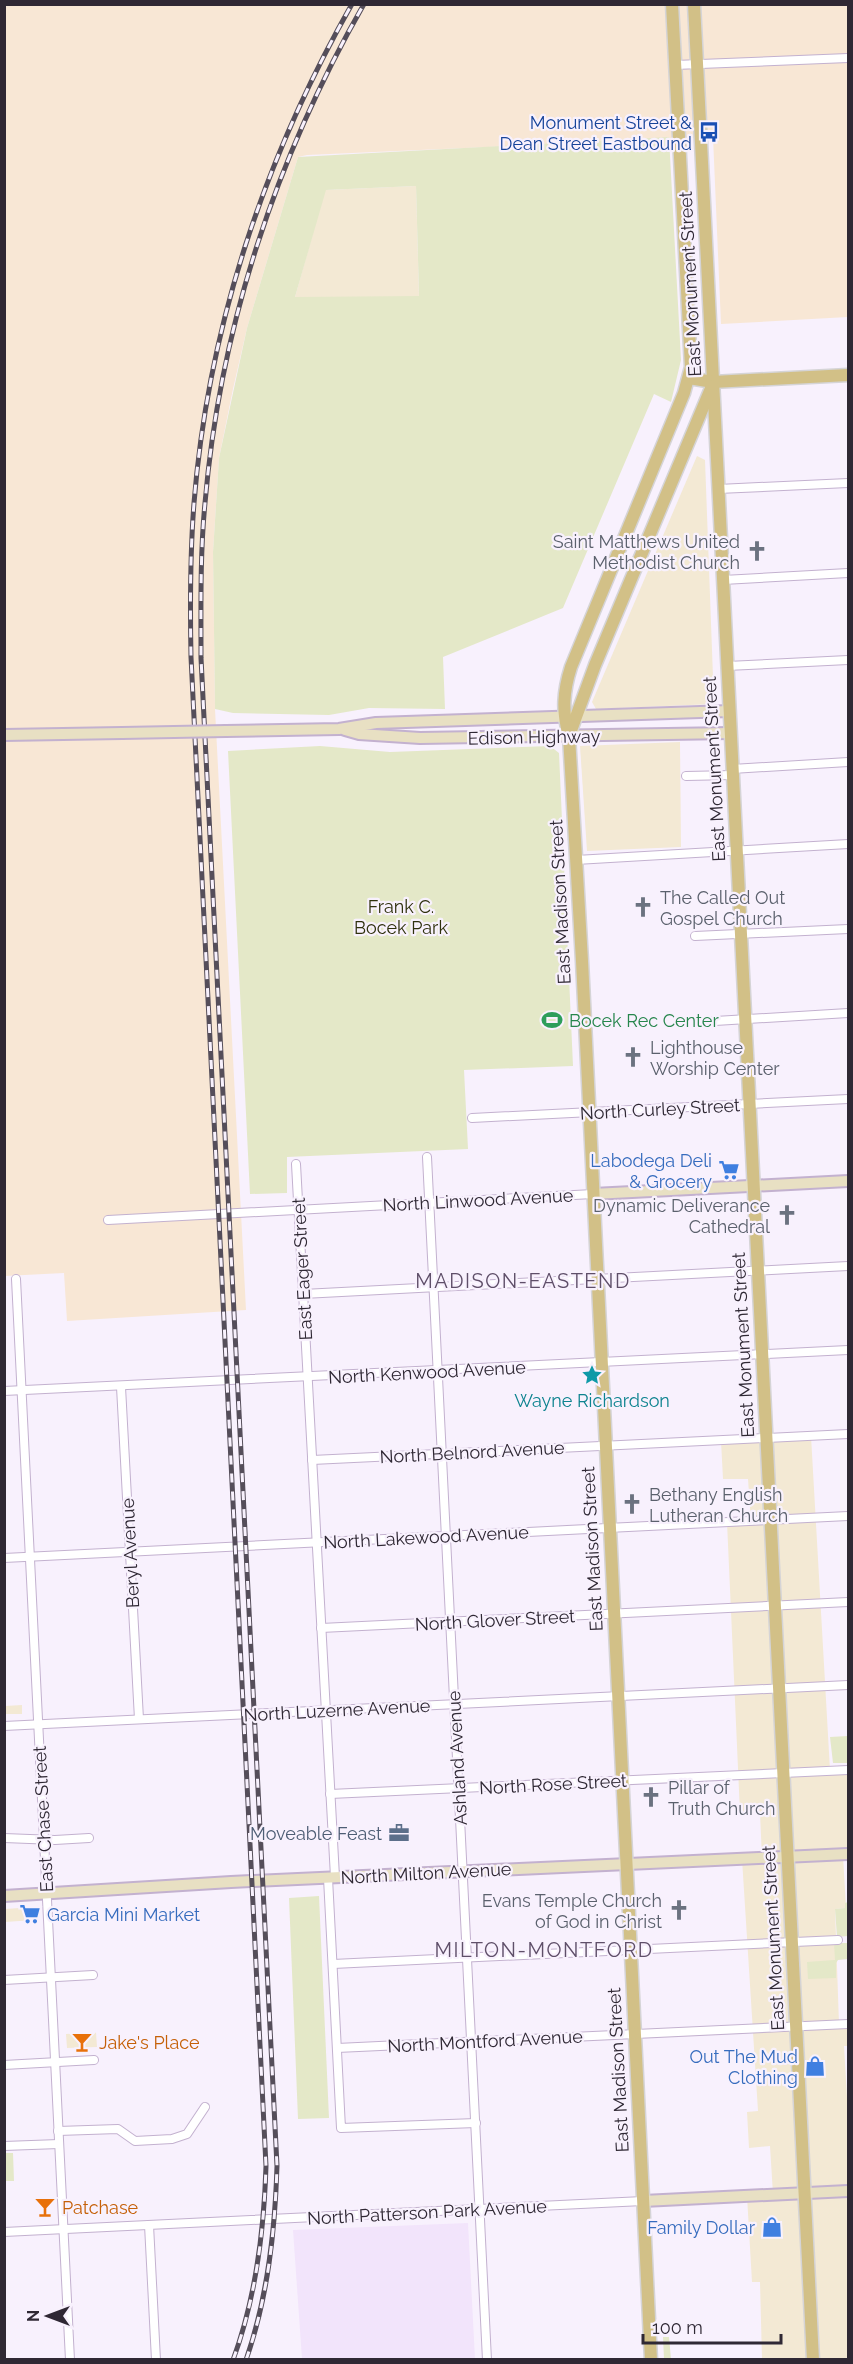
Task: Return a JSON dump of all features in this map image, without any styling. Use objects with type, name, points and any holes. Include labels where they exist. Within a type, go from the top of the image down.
[{"type":"main road","name":"East Monument Street","points":[[672,4],[691,348],[689,378]]},
{"type":"main road","name":"East Monument Street","points":[[694,4],[813,2360]]},
{"type":"main road","points":[[689,378],[713,382],[849,375]]},
{"type":"main road","name":"East Madison Street","points":[[651,2360],[569,736],[570,717],[564,693],[571,667],[689,378]]},
{"type":"main road","points":[[570,717],[713,382]]},
{"type":"street","points":[[675,65],[849,58]]},
{"type":"street","points":[[718,489],[849,483]]},
{"type":"street","points":[[723,580],[849,573]]},
{"type":"street","points":[[727,666],[849,660]]},
{"type":"street","name":"Edison Highway","points":[[4,735],[339,729],[376,723],[730,711]]},
{"type":"street","name":"Edison Highway","points":[[339,729],[359,734],[420,738],[730,733]]},
{"type":"street","points":[[686,777],[849,762]]},
{"type":"street","points":[[576,860],[849,844]]},
{"type":"street","points":[[695,936],[849,929]]},
{"type":"street","points":[[699,1022],[849,1013]]},
{"type":"street","name":"North Curley Street","points":[[472,1118],[849,1099]]},
{"type":"street","name":"Ashland Avenue","points":[[427,1157],[488,2360]]},
{"type":"street","name":"East Eager Street","points":[[296,1164],[330,1794],[333,1964],[341,2128],[476,2123]]},
{"type":"street","name":"North Linwood Avenue","points":[[108,1220],[849,1181]]},
{"type":"street","points":[[303,1294],[849,1266]]},
{"type":"street","name":"East Chase Street","points":[[16,1279],[69,2360]]},
{"type":"street","name":"North Kenwood Avenue","points":[[4,1391],[849,1350]]},
{"type":"street","name":"Beryl Avenue","points":[[121,1387],[140,1719]]},
{"type":"street","name":"North Belnord Avenue","points":[[312,1460],[849,1434]]},
{"type":"street","name":"North Lakewood Avenue","points":[[4,1558],[849,1516]]},
{"type":"street","name":"North Glover Street","points":[[321,1628],[849,1602]]},
{"type":"street","name":"North Luzerne Avenue","points":[[4,1726],[849,1685]]},
{"type":"street","name":"North Rose Street","points":[[330,1794],[849,1770]]},
{"type":"street","points":[[4,1838],[88,1839]]},
{"type":"street","name":"North Milton Avenue","points":[[4,1896],[463,1871],[849,1854]]},
{"type":"street","points":[[333,1964],[838,1940]]},
{"type":"street","points":[[4,1980],[93,1975]]},
{"type":"street","name":"North Montford Avenue","points":[[337,2048],[849,2024]]},
{"type":"street","points":[[4,2065],[94,2060]]},
{"type":"street","points":[[58,2131],[118,2129],[135,2141],[172,2139],[187,2134],[205,2107]]},
{"type":"street","points":[[4,2146],[59,2144]]},
{"type":"street","name":"North Patterson Park Avenue","points":[[4,2232],[849,2191]]},
{"type":"street","points":[[149,2225],[156,2360]]},
{"type":"shaded area","points":[[4,5],[848,5],[848,317],[721,324],[713,137],[298,157],[247,328],[233,389],[219,458],[213,552],[215,709],[246,1310],[67,1321],[64,1273],[5,1276]]},
{"type":"shaded area","points":[[416,186],[419,297],[295,297],[325,190]]},
{"type":"shaded area","points":[[697,456],[705,460],[714,704],[596,709],[592,702]]},
{"type":"shaded area","points":[[680,742],[681,847],[587,851],[580,746]]},
{"type":"shaded area","points":[[811,1436],[830,1770],[848,1770],[848,1854],[843,1855],[846,1908],[835,1909],[839,2024],[848,2024],[848,2046],[844,2046],[848,2114],[848,2359],[762,2359],[760,2282],[752,2282],[747,2196],[773,2194],[770,2146],[749,2148],[747,2112],[758,2111],[742,1859],[762,1858],[760,1813],[740,1813],[727,1522],[751,1522],[748,1479],[723,1479],[721,1441]]},
{"type":"shaded area","points":[[22,1705],[22,1714],[5,1714],[5,1706]]},
{"type":"shaded area","points":[[34,1907],[34,1920],[5,1922],[5,1909]]},
{"type":"shaded area","points":[[96,2032],[97,2047],[67,2048],[66,2034]]},
{"type":"shaded area","points":[[468,2223],[475,2359],[302,2359],[293,2230]]},
{"type":"green space","points":[[669,137],[681,360],[671,402],[654,394],[563,608],[443,657],[445,709],[369,708],[329,715],[233,713],[215,709],[213,552],[219,458],[247,328],[298,157]],"holes":[[[416,186],[419,296],[295,297],[326,190]]]},
{"type":"green space","name":"Frank C. Bocek Park","points":[[320,746],[390,752],[550,746],[559,753],[573,1066],[464,1070],[468,1149],[287,1157],[287,1193],[250,1194],[228,751]]},
{"type":"green space","points":[[848,1736],[848,1763],[833,1763],[830,1737]]},
{"type":"green space","points":[[319,1896],[329,2118],[298,2119],[289,1898]]},
{"type":"green space","points":[[848,1902],[848,1936],[837,1937],[835,1909],[845,1908],[845,1903]]},
{"type":"green space","points":[[834,1943],[848,1943],[848,1959],[838,1960],[836,1963],[836,1978],[808,1979],[807,1962],[835,1960]]},
{"type":"green space","points":[[5,2153],[13,2153],[14,2181],[5,2181]]},
{"type":"green space","points":[[663,2337],[669,2337],[671,2359],[664,2359]]},
{"type":"railway","points":[[233,2360],[253,2289],[263,2215],[266,2166],[191,657],[192,541],[201,437],[212,372],[227,308],[267,183],[321,62],[352,4]]},
{"type":"railway","points":[[246,2360],[260,2312],[269,2264],[277,2166],[201,658],[202,541],[213,437],[224,372],[257,245],[304,122],[364,4]]},
{"type":"place","name":"Monument Street & Dean Street Eastbound","points":[[709,132]]},
{"type":"place","name":"Saint Matthews United Methodist Church","points":[[757,551]]},
{"type":"place","name":"The Called Out Gospel Church","points":[[643,907]]},
{"type":"place","name":"Bocek Rec Center","points":[[552,1020]]},
{"type":"place","name":"Lighthouse Worship Center","points":[[633,1057]]},
{"type":"place","name":"Labodega Deli & Grocery","points":[[729,1170]]},
{"type":"place","name":"Dynamic Deliverance Cathedral","points":[[787,1215]]},
{"type":"place","name":"Wayne Richardson","points":[[592,1375]]},
{"type":"place","name":"Bethany English Lutheran Church","points":[[632,1504]]},
{"type":"place","name":"Pillar of Truth Church","points":[[651,1797]]},
{"type":"place","name":"Moveable Feast","points":[[399,1833]]},
{"type":"place","name":"Evans Temple Church of God in Christ","points":[[679,1910]]},
{"type":"place","name":"Garcia Mini Market","points":[[30,1914]]},
{"type":"place","name":"Jake's Place","points":[[82,2042]]},
{"type":"place","name":"Out The Mud Clothing","points":[[815,2066]]},
{"type":"place","name":"Patchase","points":[[45,2207]]},
{"type":"place","name":"Family Dollar","points":[[772,2227]]},
{"type":"district","name":"MADISON-EASTEND","points":[[523,1281]]},
{"type":"district","name":"MILTON-MONTFORD","points":[[544,1950]]}]
